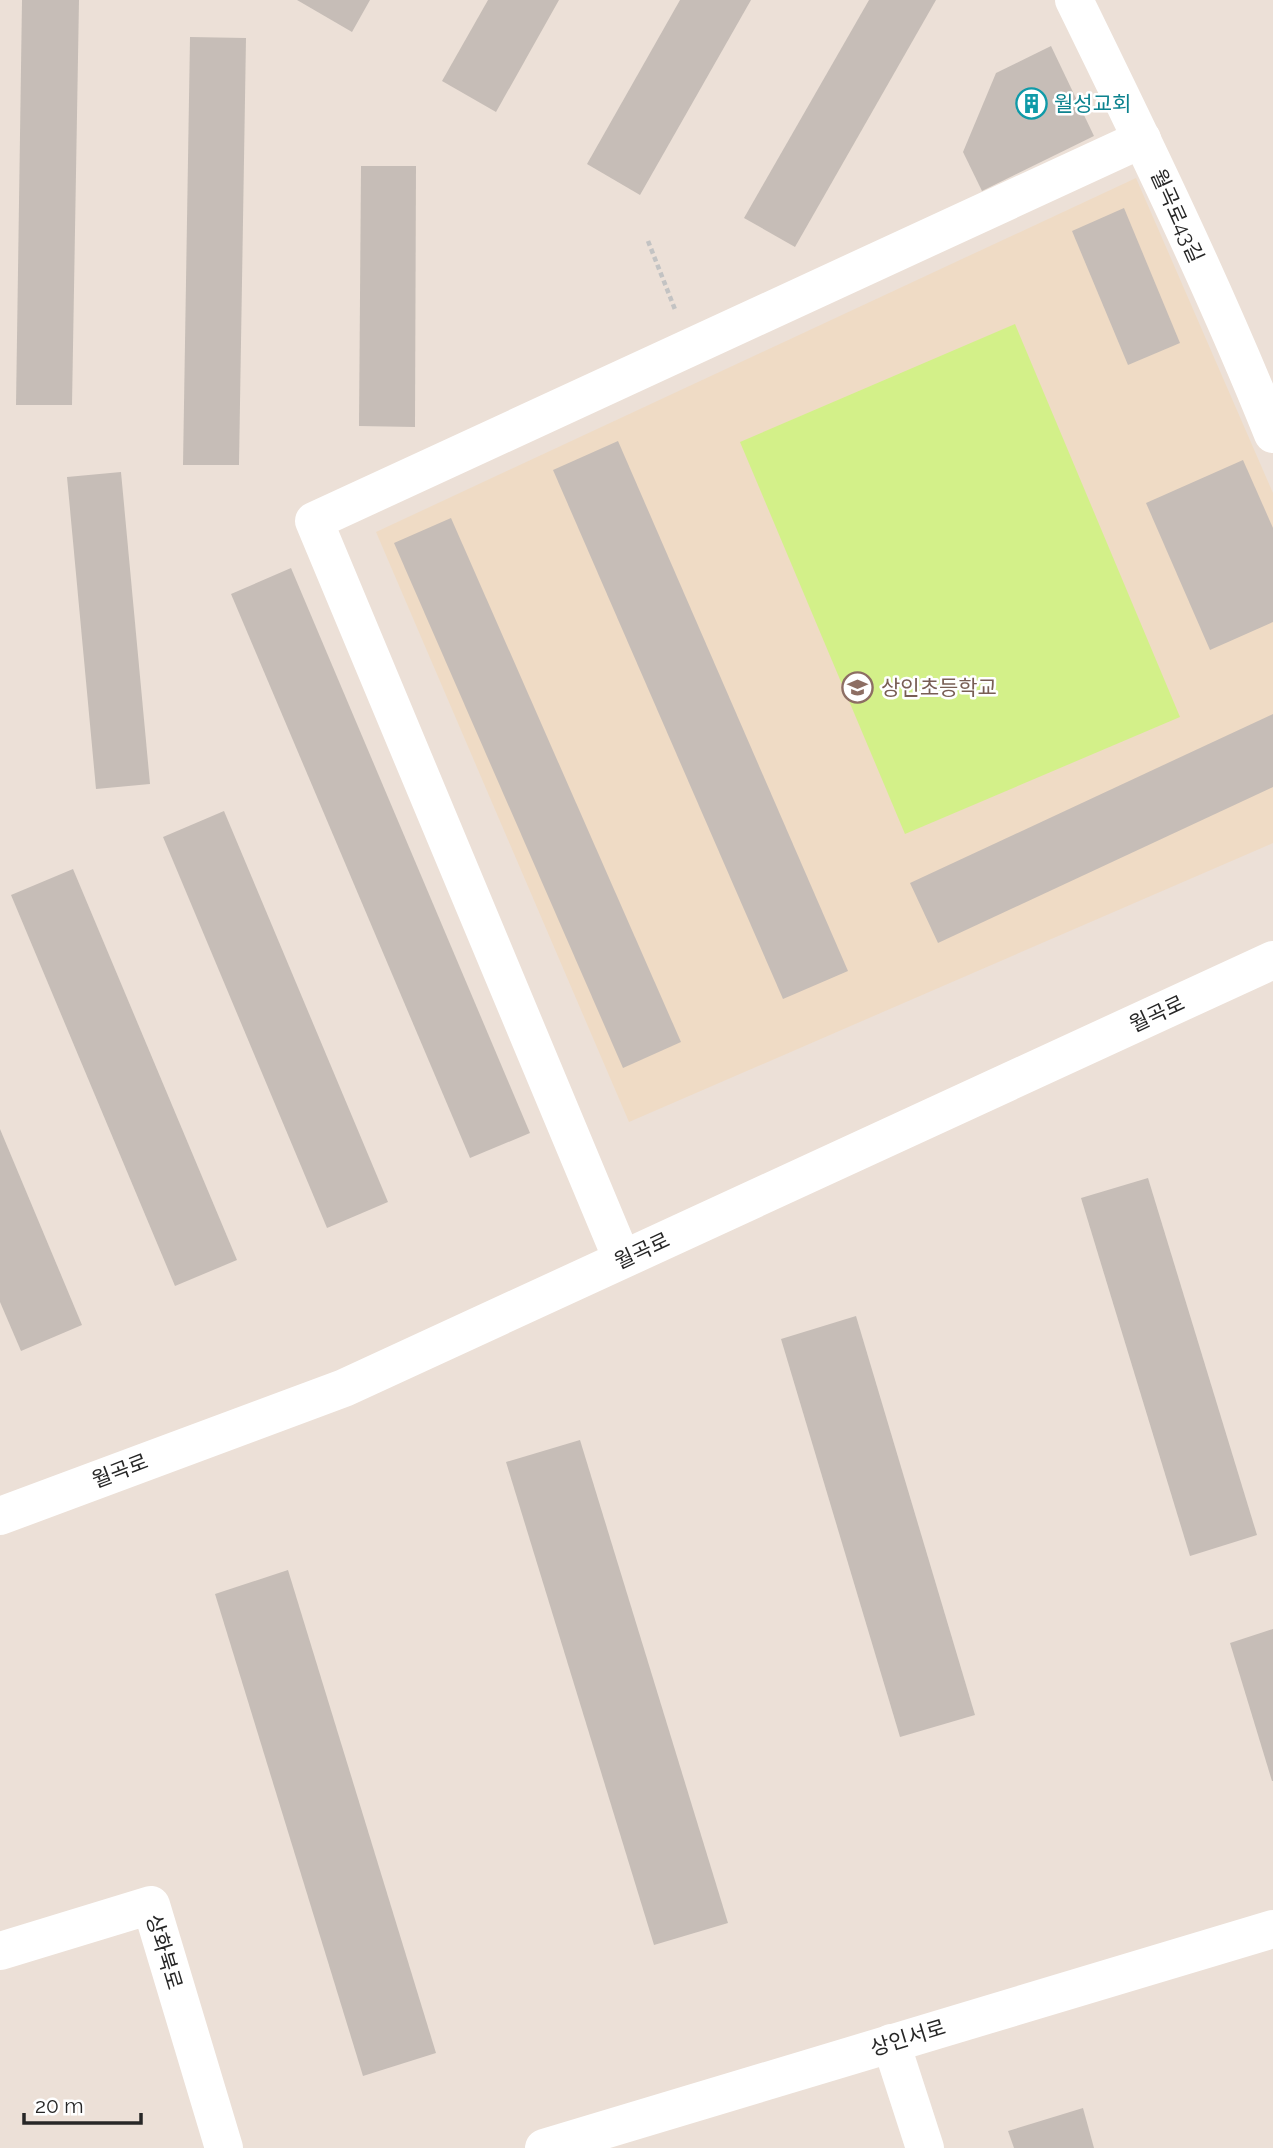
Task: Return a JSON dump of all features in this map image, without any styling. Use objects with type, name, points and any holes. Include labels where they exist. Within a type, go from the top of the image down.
[{"type":"street","name":"월곡로43길","points":[[1073,0],[1263,380],[1273,434]]},
{"type":"street","points":[[622,1259],[313,521],[1142,139]]},
{"type":"street","name":"월곡로","points":[[0,1516],[344,1388],[1273,960]]},
{"type":"street","name":"상화북로","points":[[0,1951],[151,1905],[224,2148]]},
{"type":"street","name":"상인서로","points":[[544,2148],[1273,1929]]},
{"type":"street","points":[[891,2043],[925,2148]]},
{"type":"path","points":[[648,241],[691,347]]},
{"type":"shaded area","name":"상인초등학교","points":[[1136,178],[1273,493],[1273,843],[629,1122],[376,532]]},
{"type":"green space","points":[[1015,324],[1180,717],[905,834],[740,442]]},
{"type":"building","points":[[22,0],[79,0],[72,405],[16,405]]},
{"type":"building","points":[[297,0],[370,0],[352,32]]},
{"type":"building","points":[[488,0],[559,0],[496,112],[442,81]]},
{"type":"building","points":[[680,0],[751,0],[640,195],[587,164]]},
{"type":"building","points":[[869,0],[936,0],[795,247],[744,218]]},
{"type":"building","points":[[190,37],[246,38],[239,465],[183,465]]},
{"type":"building","name":"월성교회","points":[[1051,46],[1094,136],[982,191],[963,152],[996,73]]},
{"type":"building","points":[[361,166],[416,166],[415,427],[359,426]]},
{"type":"building","points":[[1124,208],[1180,343],[1128,365],[1072,231]]},
{"type":"building","points":[[618,441],[848,971],[783,999],[553,470]]},
{"type":"building","points":[[1243,460],[1273,528],[1273,622],[1210,650],[1146,503]]},
{"type":"building","points":[[121,472],[150,784],[96,789],[67,477]]},
{"type":"building","points":[[451,518],[681,1042],[623,1068],[394,543]]},
{"type":"building","points":[[291,568],[530,1133],[470,1158],[231,594]]},
{"type":"building","points":[[1273,714],[1273,787],[938,943],[910,883]]},
{"type":"building","points":[[224,811],[388,1202],[327,1228],[163,837]]},
{"type":"building","points":[[73,869],[237,1260],[175,1286],[11,895]]},
{"type":"building","points":[[0,1129],[82,1325],[21,1351],[0,1302]]},
{"type":"building","points":[[1148,1178],[1257,1535],[1190,1556],[1081,1198]]},
{"type":"building","points":[[856,1316],[975,1715],[900,1737],[781,1339]]},
{"type":"building","points":[[580,1440],[728,1923],[654,1945],[506,1462]]},
{"type":"building","points":[[288,1570],[436,2053],[363,2076],[215,1594]]},
{"type":"building","points":[[1273,1629],[1273,1781],[1272,1781],[1230,1643]]},
{"type":"building","points":[[1083,2108],[1094,2148],[1014,2148],[1008,2131]]},
{"type":"place","name":"월성교회","points":[[1031,104]]},
{"type":"place","name":"상인초등학교","points":[[858,688]]}]
